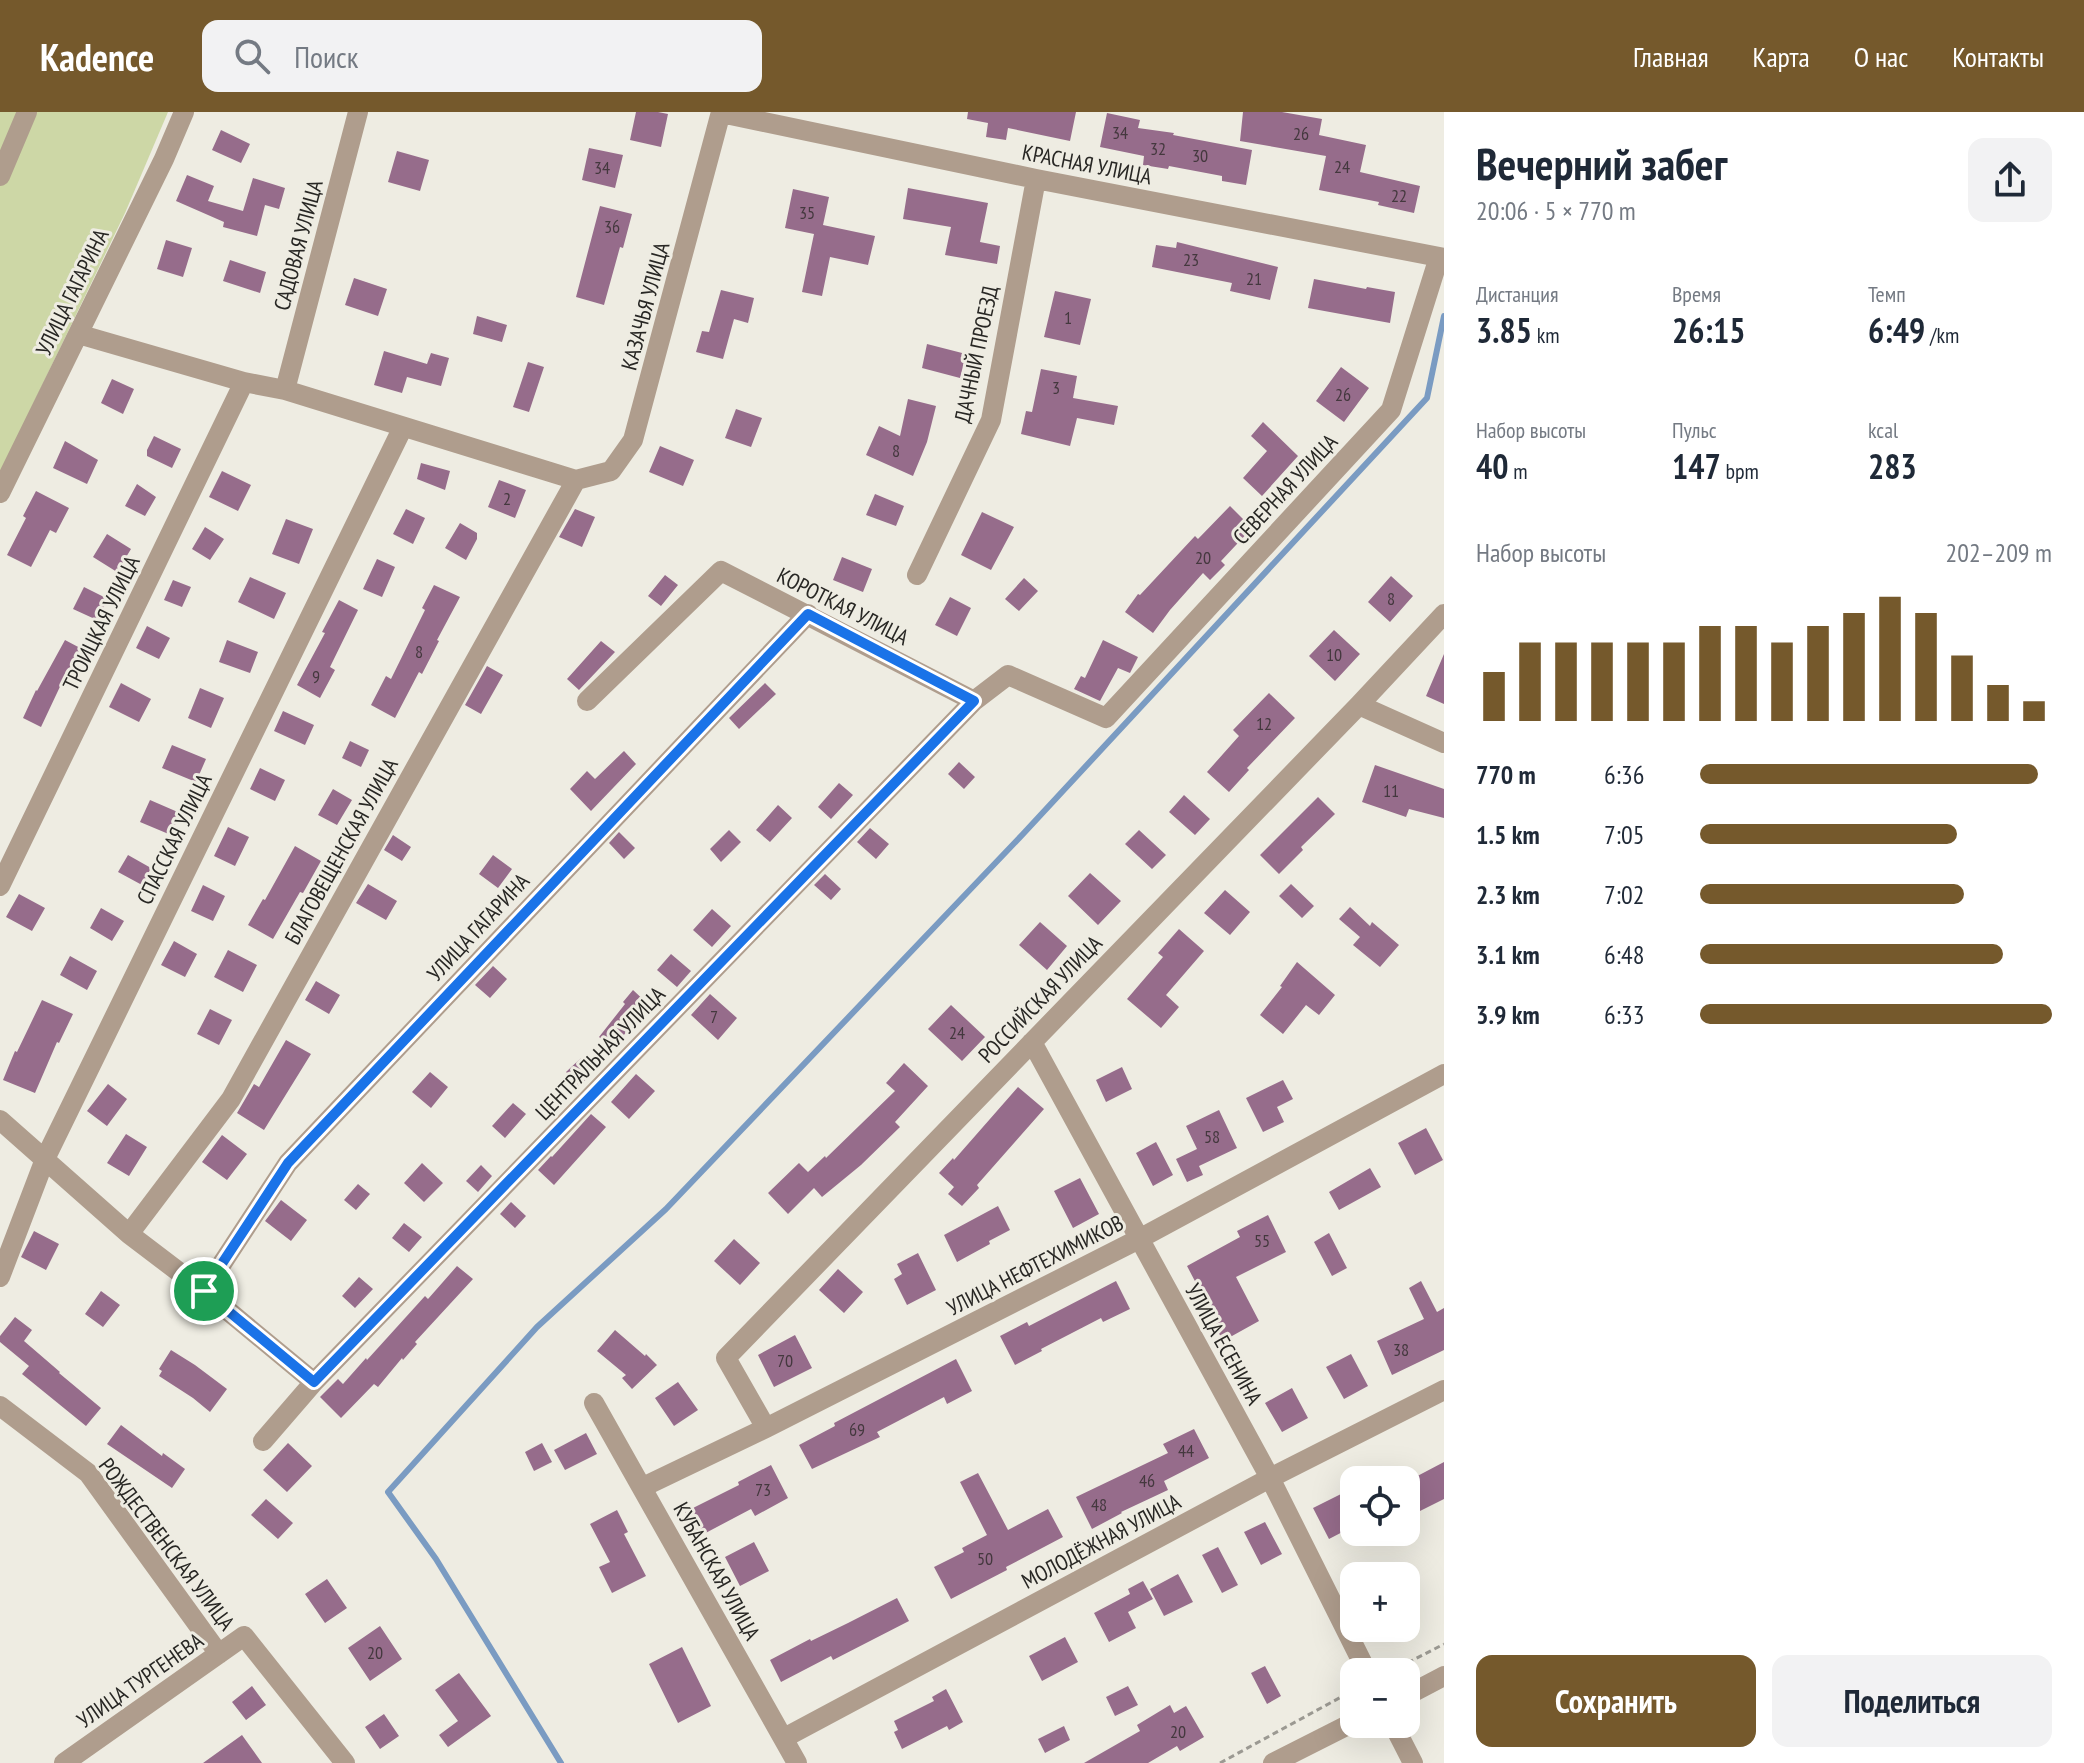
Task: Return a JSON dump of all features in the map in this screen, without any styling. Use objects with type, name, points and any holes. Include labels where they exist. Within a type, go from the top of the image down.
[{"type":"street","points":[[0,176],[27,112]]},
{"type":"street","name":"УЛИЦА ГАГАРИНА","points":[[0,493],[164,159],[184,112]]},
{"type":"street","name":"САДОВАЯ УЛИЦА","points":[[285,390],[358,112]]},
{"type":"street","name":"КРАСНАЯ УЛИЦА","points":[[721,112],[1036,179],[1441,258]]},
{"type":"street","name":"КАЗАЧЬЯ УЛИЦА","points":[[576,480],[611,471],[633,440],[721,112]]},
{"type":"street","name":"ДАЧНЫЙ ПРОЕЗД","points":[[917,575],[991,420],[1036,179]]},
{"type":"street","name":"СЕВЕРНАЯ УЛИЦА","points":[[974,701],[1008,675],[1106,718],[1391,410],[1441,258]]},
{"type":"street","points":[[78,334],[244,382],[285,390],[576,480]]},
{"type":"street","name":"ТРОИЦКАЯ УЛИЦА","points":[[0,886],[244,382]]},
{"type":"street","name":"СПАССКАЯ УЛИЦА","points":[[0,1277],[45,1159],[403,427]]},
{"type":"street","name":"БЛАГОВЕЩЕНСКАЯ УЛИЦА","points":[[129,1234],[231,1099],[576,480]]},
{"type":"street","name":"КОРОТКАЯ УЛИЦА","points":[[587,701],[721,571],[974,701]]},
{"type":"street","name":"УЛИЦА ГАГАРИНА","points":[[204,1291],[288,1163],[808,614]]},
{"type":"street","name":"РОССИЙСКАЯ УЛИЦА","points":[[766,1428],[726,1358],[1444,614]]},
{"type":"street","name":"ЦЕНТРАЛЬНАЯ УЛИЦА","points":[[263,1441],[314,1382],[974,701]]},
{"type":"street","points":[[1359,705],[1444,743]]},
{"type":"street","name":"УЛИЦА ЕСЕНИНА","points":[[1032,1042],[1270,1478],[1360,1658]]},
{"type":"street","name":"УЛИЦА НЕФТЕХИМИКОВ","points":[[643,1487],[1139,1239],[1444,1074]]},
{"type":"street","points":[[0,1120],[129,1234],[314,1382]]},
{"type":"street","name":"МОЛОДЁЖНАЯ УЛИЦА","points":[[784,1738],[1270,1478],[1444,1390]]},
{"type":"street","name":"КУБАНСКАЯ УЛИЦА","points":[[594,1403],[797,1763]]},
{"type":"street","name":"РОЖДЕСТВЕНСКАЯ УЛИЦА","points":[[0,1406],[88,1473],[219,1654]]},
{"type":"street","name":"УЛИЦА ТУРГЕНЕВА","points":[[64,1763],[244,1636],[345,1763]]},
{"type":"street","points":[[1420,1689],[1444,1676]]},
{"type":"street","points":[[1273,1763],[1340,1729]]},
{"type":"street","points":[[1400,1738],[1413,1763]]},
{"type":"path","points":[[1417,1658],[1444,1644]]},
{"type":"path","points":[[1220,1763],[1340,1698]]},
{"type":"green space","points":[[0,112],[168,112],[125,213],[0,473]]},
{"type":"building","points":[[636,112],[668,114],[661,147],[630,140]]},
{"type":"building","points":[[968,112],[1076,112],[1070,141],[1008,128],[1006,140],[986,137],[988,123],[967,119]]},
{"type":"building","points":[[1243,112],[1282,112],[1322,119],[1319,135],[1366,145],[1360,172],[1420,186],[1414,213],[1378,205],[1379,202],[1319,190],[1326,156],[1240,141]]},
{"type":"building","points":[[1107,113],[1140,120],[1138,128],[1252,150],[1246,185],[1222,181],[1222,176],[1169,166],[1168,169],[1143,165],[1144,156],[1100,147]]},
{"type":"building","points":[[221,130],[250,144],[241,163],[212,150]]},
{"type":"building","points":[[589,148],[623,155],[615,188],[582,180]]},
{"type":"building","points":[[397,151],[429,160],[420,191],[388,182]]},
{"type":"building","points":[[187,175],[214,186],[208,201],[243,211],[253,178],[285,188],[279,209],[265,205],[257,236],[223,227],[224,222],[176,201]]},
{"type":"building","points":[[908,188],[988,203],[980,242],[1000,246],[997,264],[945,255],[951,227],[903,219]]},
{"type":"building","points":[[793,189],[829,197],[823,225],[875,236],[868,265],[830,257],[822,296],[802,292],[814,234],[785,228]]},
{"type":"building","points":[[600,206],[632,214],[604,305],[576,297]]},
{"type":"building","points":[[166,240],[192,248],[183,277],[157,269]]},
{"type":"building","points":[[1177,242],[1278,267],[1270,300],[1230,291],[1232,283],[1152,267],[1156,245],[1176,248]]},
{"type":"building","points":[[230,260],[266,272],[260,293],[223,281]]},
{"type":"building","points":[[354,278],[387,289],[378,316],[345,305]]},
{"type":"building","points":[[1314,279],[1395,292],[1390,323],[1308,308]]},
{"type":"building","points":[[721,290],[754,298],[748,323],[734,319],[723,359],[696,352],[702,331],[709,332]]},
{"type":"building","points":[[1055,291],[1091,299],[1080,345],[1044,337]]},
{"type":"building","points":[[477,316],[507,325],[502,342],[473,334]]},
{"type":"building","points":[[927,344],[966,354],[960,378],[922,368]]},
{"type":"building","points":[[384,351],[427,364],[431,353],[449,358],[441,386],[407,377],[402,393],[374,385]]},
{"type":"building","points":[[528,362],[544,367],[529,412],[513,407]]},
{"type":"building","points":[[1341,367],[1369,388],[1344,422],[1316,401]]},
{"type":"building","points":[[1041,369],[1077,376],[1073,398],[1118,406],[1114,425],[1077,418],[1070,446],[1021,434],[1026,411],[1032,412]]},
{"type":"building","points":[[112,379],[134,389],[123,414],[101,403]]},
{"type":"building","points":[[908,399],[936,406],[927,442],[913,476],[866,455],[879,426],[900,436]]},
{"type":"building","points":[[736,409],[762,418],[751,447],[725,438]]},
{"type":"building","points":[[1263,422],[1298,456],[1262,496],[1243,478],[1267,451],[1251,436]]},
{"type":"building","points":[[154,436],[181,449],[172,468],[147,456]]},
{"type":"building","points":[[65,441],[98,460],[87,484],[53,468]]},
{"type":"building","points":[[660,446],[694,460],[683,486],[649,472]]},
{"type":"building","points":[[421,463],[450,471],[445,490],[417,479]]},
{"type":"building","points":[[222,471],[251,485],[238,511],[209,497]]},
{"type":"building","points":[[499,480],[526,490],[515,518],[488,507]]},
{"type":"building","points":[[137,484],[156,497],[145,516],[125,506]]},
{"type":"building","points":[[36,491],[69,508],[56,533],[50,530],[31,567],[7,555]]},
{"type":"building","points":[[875,494],[904,506],[896,526],[866,515]]},
{"type":"building","points":[[1230,506],[1252,528],[1221,561],[1225,565],[1210,580],[1203,573],[1153,633],[1125,612],[1138,594],[1195,536],[1198,539]]},
{"type":"building","points":[[406,509],[425,518],[413,544],[393,534]]},
{"type":"building","points":[[575,509],[595,517],[582,547],[559,537]]},
{"type":"building","points":[[982,512],[1014,527],[991,570],[961,555]]},
{"type":"building","points":[[286,519],[313,529],[299,564],[272,554]]},
{"type":"building","points":[[460,523],[477,533],[466,560],[445,548]]},
{"type":"building","points":[[205,527],[224,539],[210,560],[192,549]]},
{"type":"building","points":[[107,534],[131,549],[117,572],[93,557]]},
{"type":"building","points":[[842,557],[872,569],[863,592],[833,580]]},
{"type":"building","points":[[377,559],[395,567],[382,597],[363,589]]},
{"type":"building","points":[[665,575],[678,585],[661,606],[648,596]]},
{"type":"building","points":[[1391,576],[1413,596],[1390,622],[1368,602]]},
{"type":"building","points":[[250,577],[286,593],[274,619],[238,602]]},
{"type":"building","points":[[1024,578],[1038,591],[1019,611],[1005,599]]},
{"type":"building","points":[[173,580],[191,587],[182,607],[164,600]]},
{"type":"building","points":[[434,585],[460,597],[422,674],[419,672],[395,718],[371,705],[386,676],[391,679]]},
{"type":"building","points":[[84,587],[108,599],[97,620],[73,609]]},
{"type":"building","points":[[950,597],[971,608],[957,636],[935,625]]},
{"type":"building","points":[[339,600],[358,610],[330,667],[335,670],[320,698],[297,685]]},
{"type":"building","points":[[147,626],[170,638],[159,659],[136,648]]},
{"type":"building","points":[[1334,630],[1360,654],[1335,681],[1309,656]]},
{"type":"building","points":[[65,640],[82,649],[65,676],[41,727],[23,718]]},
{"type":"building","points":[[227,640],[258,652],[250,673],[219,662]]},
{"type":"building","points":[[1103,640],[1138,657],[1130,673],[1118,668],[1100,701],[1074,689],[1081,676],[1085,678]]},
{"type":"building","points":[[601,641],[615,652],[579,690],[567,679]]},
{"type":"building","points":[[1444,654],[1444,704],[1426,696]]},
{"type":"building","points":[[487,666],[503,675],[481,714],[465,705]]},
{"type":"building","points":[[121,683],[151,699],[139,722],[109,707]]},
{"type":"building","points":[[765,683],[776,694],[739,729],[729,718]]},
{"type":"building","points":[[200,688],[224,698],[211,728],[188,718]]},
{"type":"building","points":[[1269,693],[1295,718],[1247,768],[1249,770],[1229,792],[1207,772],[1239,736],[1233,730]]},
{"type":"building","points":[[283,711],[314,725],[305,745],[274,731]]},
{"type":"building","points":[[350,741],[369,750],[361,767],[342,758]]},
{"type":"building","points":[[172,745],[206,759],[196,782],[162,768]]},
{"type":"building","points":[[624,751],[636,764],[591,811],[570,789],[587,771],[595,779]]},
{"type":"building","points":[[959,762],[975,777],[964,789],[948,774]]},
{"type":"building","points":[[1375,765],[1444,789],[1444,818],[1409,809],[1406,817],[1362,802]]},
{"type":"building","points":[[260,768],[285,780],[275,801],[250,789]]},
{"type":"building","points":[[839,783],[853,795],[831,819],[818,807]]},
{"type":"building","points":[[333,789],[352,800],[337,825],[318,815]]},
{"type":"building","points":[[1184,795],[1210,819],[1195,835],[1169,812]]},
{"type":"building","points":[[1318,797],[1335,814],[1279,874],[1260,855]]},
{"type":"building","points":[[150,800],[180,813],[171,835],[140,822]]},
{"type":"building","points":[[778,805],[792,818],[770,842],[756,830]]},
{"type":"building","points":[[228,827],[249,837],[235,866],[214,856]]},
{"type":"building","points":[[870,828],[889,844],[876,859],[857,842]]},
{"type":"building","points":[[729,830],[741,842],[721,862],[710,849]]},
{"type":"building","points":[[1139,830],[1166,855],[1152,869],[1125,844]]},
{"type":"building","points":[[619,832],[635,848],[624,859],[609,843]]},
{"type":"building","points":[[393,835],[411,847],[402,861],[384,850]]},
{"type":"building","points":[[295,846],[321,861],[273,939],[248,925]]},
{"type":"building","points":[[128,855],[151,868],[142,885],[118,872]]},
{"type":"building","points":[[493,855],[512,869],[498,888],[479,874]]},
{"type":"building","points":[[1090,873],[1121,901],[1098,925],[1068,896]]},
{"type":"building","points":[[825,874],[841,889],[831,900],[814,885]]},
{"type":"building","points":[[368,884],[397,901],[386,920],[356,903]]},
{"type":"building","points":[[1291,884],[1314,906],[1302,918],[1279,896]]},
{"type":"building","points":[[203,885],[225,896],[213,921],[191,911]]},
{"type":"building","points":[[1225,890],[1250,912],[1230,935],[1204,913]]},
{"type":"building","points":[[19,894],[45,908],[32,931],[6,917]]},
{"type":"building","points":[[1350,907],[1370,926],[1372,922],[1399,945],[1380,967],[1353,945],[1360,937],[1339,919]]},
{"type":"building","points":[[101,908],[124,921],[112,941],[90,928]]},
{"type":"building","points":[[712,909],[731,926],[712,947],[693,930]]},
{"type":"building","points":[[1040,922],[1067,946],[1047,970],[1019,945]]},
{"type":"building","points":[[1179,929],[1204,951],[1166,995],[1179,1007],[1161,1028],[1127,999],[1163,957],[1158,953]]},
{"type":"building","points":[[174,941],[197,954],[185,977],[161,965]]},
{"type":"building","points":[[228,950],[257,965],[243,992],[214,977]]},
{"type":"building","points":[[671,954],[691,971],[677,987],[657,970]]},
{"type":"building","points":[[70,956],[97,971],[87,990],[60,975]]},
{"type":"building","points":[[1297,962],[1335,995],[1319,1015],[1306,1005],[1283,1034],[1260,1015]]},
{"type":"building","points":[[493,966],[507,979],[490,998],[475,985]]},
{"type":"building","points":[[316,981],[340,995],[329,1014],[305,1000]]},
{"type":"building","points":[[633,990],[649,1005],[613,1048],[599,1037]]},
{"type":"building","points":[[710,994],[737,1018],[718,1040],[691,1015]]},
{"type":"building","points":[[42,1000],[73,1014],[35,1093],[3,1080]]},
{"type":"building","points":[[951,1005],[985,1037],[962,1061],[928,1029]]},
{"type":"building","points":[[210,1009],[232,1020],[219,1045],[197,1034]]},
{"type":"building","points":[[286,1040],[311,1054],[264,1130],[237,1113],[254,1084],[259,1087]]},
{"type":"building","points":[[581,1058],[594,1072],[579,1086],[566,1072]]},
{"type":"building","points":[[904,1063],[928,1086],[895,1122],[900,1127],[822,1197],[814,1188],[788,1214],[768,1193],[799,1163],[808,1172],[826,1158],[895,1091],[886,1083]]},
{"type":"building","points":[[1122,1067],[1132,1089],[1106,1102],[1096,1080]]},
{"type":"building","points":[[430,1072],[448,1087],[431,1108],[412,1092]]},
{"type":"building","points":[[636,1074],[655,1091],[629,1119],[611,1102]]},
{"type":"building","points":[[1283,1080],[1293,1099],[1277,1107],[1284,1122],[1263,1132],[1246,1098]]},
{"type":"building","points":[[108,1084],[127,1099],[107,1126],[87,1111]]},
{"type":"building","points":[[1018,1087],[1044,1109],[962,1206],[948,1194],[954,1187],[939,1173]]},
{"type":"building","points":[[513,1103],[526,1114],[505,1138],[492,1126]]},
{"type":"building","points":[[1219,1110],[1237,1148],[1199,1166],[1203,1175],[1187,1182],[1176,1159],[1197,1149],[1186,1126]]},
{"type":"building","points":[[591,1114],[606,1127],[554,1185],[538,1170]]},
{"type":"building","points":[[1426,1128],[1443,1160],[1415,1175],[1398,1143]]},
{"type":"building","points":[[126,1134],[147,1147],[129,1176],[107,1163]]},
{"type":"building","points":[[222,1135],[247,1154],[227,1180],[202,1162]]},
{"type":"building","points":[[1156,1142],[1173,1175],[1153,1186],[1136,1153]]},
{"type":"building","points":[[422,1163],[443,1183],[424,1202],[404,1183]]},
{"type":"building","points":[[481,1165],[492,1176],[478,1192],[466,1181]]},
{"type":"building","points":[[1370,1168],[1381,1187],[1339,1210],[1329,1192]]},
{"type":"building","points":[[1080,1178],[1099,1214],[1073,1228],[1054,1191]]},
{"type":"building","points":[[358,1184],[370,1194],[356,1210],[344,1200]]},
{"type":"building","points":[[281,1200],[307,1220],[291,1241],[265,1221]]},
{"type":"building","points":[[511,1202],[526,1216],[515,1228],[500,1214]]},
{"type":"building","points":[[998,1206],[1010,1230],[957,1262],[944,1235]]},
{"type":"building","points":[[1268,1215],[1286,1252],[1236,1277],[1259,1321],[1223,1341],[1187,1266],[1240,1237],[1237,1231]]},
{"type":"building","points":[[404,1223],[422,1237],[409,1252],[392,1238]]},
{"type":"building","points":[[34,1231],[59,1244],[46,1270],[21,1257]]},
{"type":"building","points":[[1329,1233],[1347,1268],[1332,1276],[1314,1242]]},
{"type":"building","points":[[734,1239],[760,1263],[740,1285],[714,1261]]},
{"type":"building","points":[[918,1253],[936,1290],[907,1305],[894,1279],[902,1274],[897,1264]]},
{"type":"building","points":[[457,1266],[473,1279],[378,1387],[374,1384],[341,1418],[320,1397],[338,1379],[343,1384]]},
{"type":"building","points":[[838,1269],[863,1292],[844,1313],[819,1290]]},
{"type":"building","points":[[359,1277],[373,1289],[355,1308],[342,1296]]},
{"type":"building","points":[[1116,1281],[1130,1309],[1103,1322],[1101,1318],[1015,1365],[1000,1336],[1027,1322],[1029,1326]]},
{"type":"building","points":[[1421,1281],[1437,1312],[1444,1308],[1444,1350],[1392,1375],[1377,1341],[1424,1319],[1409,1288]]},
{"type":"building","points":[[101,1291],[120,1305],[103,1327],[85,1314]]},
{"type":"building","points":[[15,1317],[32,1330],[24,1341],[101,1408],[86,1426],[22,1374],[29,1366],[0,1342],[0,1336]]},
{"type":"building","points":[[615,1330],[657,1365],[632,1389],[622,1378],[626,1375],[597,1351]]},
{"type":"building","points":[[795,1335],[812,1368],[774,1387],[758,1355]]},
{"type":"building","points":[[171,1350],[227,1389],[210,1412],[159,1376],[162,1371],[159,1369]]},
{"type":"building","points":[[1351,1354],[1368,1386],[1344,1399],[1326,1367]]},
{"type":"building","points":[[956,1359],[972,1391],[947,1404],[944,1397],[877,1432],[880,1437],[812,1469],[799,1445],[835,1426],[834,1423]]},
{"type":"building","points":[[678,1382],[698,1410],[674,1426],[655,1398]]},
{"type":"building","points":[[1292,1388],[1308,1418],[1282,1432],[1265,1403]]},
{"type":"building","points":[[121,1425],[185,1469],[172,1488],[107,1444]]},
{"type":"building","points":[[1194,1429],[1209,1458],[1164,1481],[1168,1490],[1092,1529],[1076,1497],[1168,1453],[1163,1444]]},
{"type":"building","points":[[586,1433],[597,1454],[565,1470],[554,1450]]},
{"type":"building","points":[[288,1443],[312,1466],[287,1492],[263,1470]]},
{"type":"building","points":[[542,1443],[552,1462],[534,1471],[525,1452]]},
{"type":"building","points":[[1444,1462],[1444,1499],[1420,1511],[1420,1475]]},
{"type":"building","points":[[771,1465],[788,1498],[755,1516],[751,1509],[698,1537],[685,1512]]},
{"type":"building","points":[[978,1473],[1008,1530],[1048,1509],[1063,1537],[951,1599],[934,1567],[964,1552],[962,1548],[987,1535],[960,1482]]},
{"type":"building","points":[[1340,1494],[1340,1533],[1329,1539],[1313,1508]]},
{"type":"building","points":[[266,1499],[293,1523],[278,1539],[251,1515]]},
{"type":"building","points":[[617,1510],[628,1532],[624,1534],[646,1576],[612,1593],[599,1567],[610,1562],[590,1524]]},
{"type":"building","points":[[1265,1522],[1282,1554],[1261,1565],[1244,1532]]},
{"type":"building","points":[[754,1542],[769,1571],[740,1586],[725,1557]]},
{"type":"building","points":[[1218,1547],[1238,1585],[1222,1593],[1202,1555]]},
{"type":"building","points":[[1178,1574],[1193,1602],[1164,1616],[1150,1589]]},
{"type":"building","points":[[327,1579],[347,1608],[325,1623],[305,1594]]},
{"type":"building","points":[[1143,1581],[1153,1599],[1128,1612],[1136,1628],[1109,1642],[1094,1613],[1130,1594],[1128,1589]]},
{"type":"building","points":[[897,1598],[909,1621],[833,1660],[831,1656],[781,1682],[770,1660]]},
{"type":"building","points":[[380,1626],[402,1659],[370,1681],[348,1648]]},
{"type":"building","points":[[1065,1637],[1078,1662],[1042,1681],[1029,1656]]},
{"type":"building","points":[[682,1647],[711,1706],[678,1723],[649,1664]]},
{"type":"building","points":[[1265,1666],[1281,1696],[1267,1704],[1251,1673]]},
{"type":"building","points":[[459,1673],[491,1716],[448,1747],[439,1735],[458,1721],[435,1690]]},
{"type":"building","points":[[252,1686],[266,1705],[246,1720],[232,1702]]},
{"type":"building","points":[[1128,1686],[1138,1705],[1115,1716],[1106,1697]]},
{"type":"building","points":[[946,1689],[963,1722],[949,1730],[947,1726],[902,1749],[894,1732],[898,1730],[894,1721],[934,1701],[932,1697]]},
{"type":"building","points":[[1170,1705],[1174,1713],[1186,1706],[1204,1737],[1180,1751],[1177,1746],[1148,1763],[1084,1763],[1140,1731],[1137,1725]]},
{"type":"building","points":[[384,1714],[399,1736],[380,1749],[365,1727]]},
{"type":"building","points":[[1064,1726],[1070,1740],[1045,1753],[1038,1739]]},
{"type":"building","points":[[242,1735],[262,1763],[203,1763]]},
{"type":"waterway","points":[[561,1763],[436,1559],[388,1492],[537,1327],[666,1209],[1023,834],[1427,398],[1444,316]]},
{"type":"route","points":[[808,614],[974,701],[314,1382],[204,1291],[288,1163],[808,614]]}]
